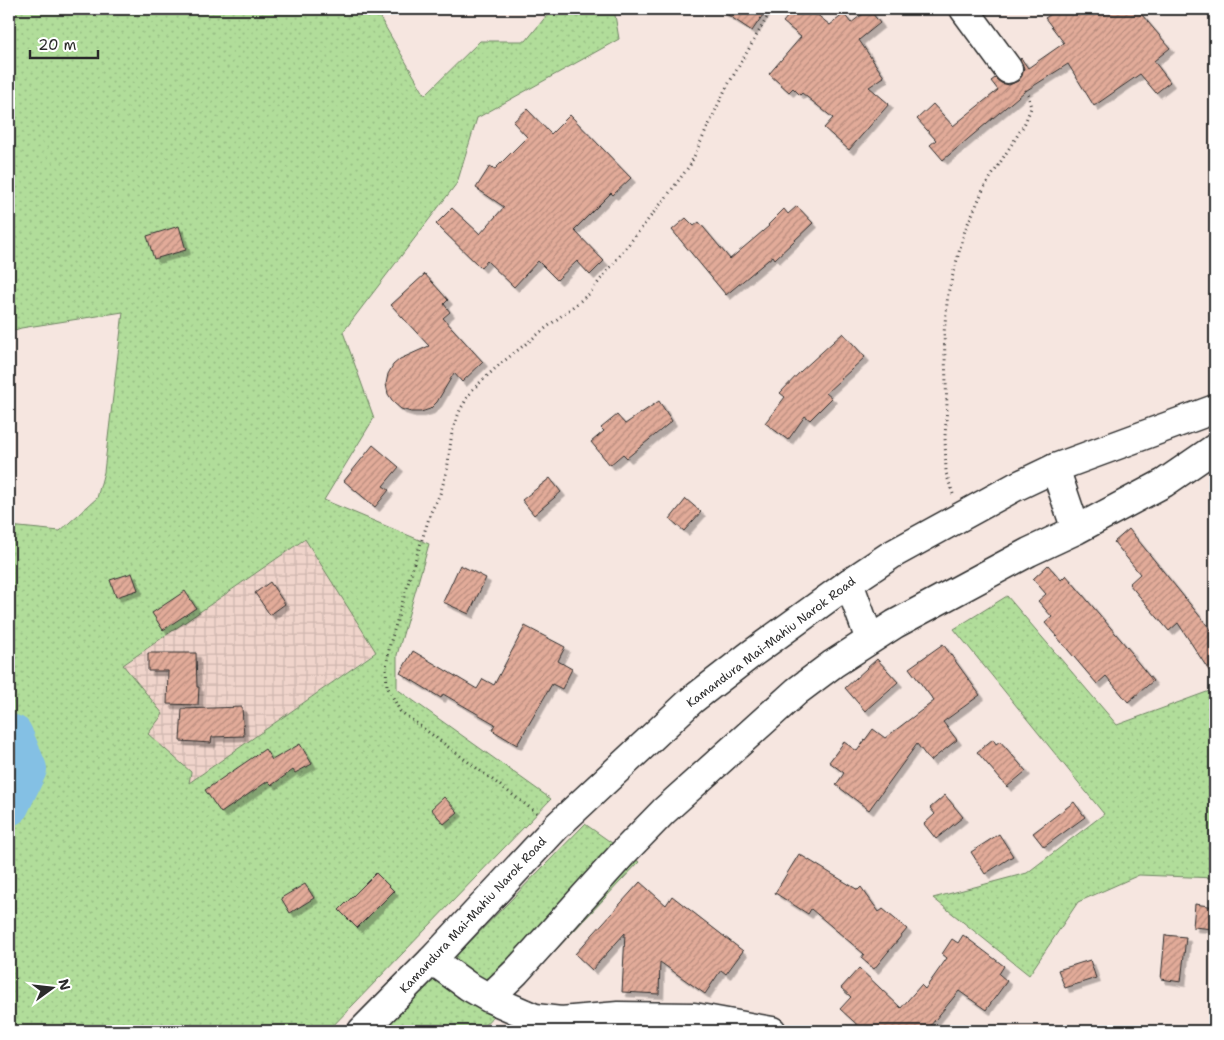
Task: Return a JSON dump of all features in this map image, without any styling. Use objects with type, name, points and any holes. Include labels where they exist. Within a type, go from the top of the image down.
[{"type":"main road","points":[[964,9],[1008,69]]},
{"type":"main road","name":"Kamandura Mai-Mahiu Narok Road","points":[[362,1031],[432,960],[556,827],[692,700],[848,583],[891,555],[1055,468],[1215,409]]},
{"type":"main road","points":[[489,998],[516,972],[625,851],[664,811],[797,691],[895,624],[1164,483],[1215,448]]},
{"type":"main road","points":[[1055,468],[1076,530]]},
{"type":"main road","points":[[848,583],[870,640]]},
{"type":"main road","points":[[432,960],[468,986],[489,998],[535,1018],[561,1021],[618,1016],[694,1017],[772,1031]]},
{"type":"path","points":[[556,827],[400,711],[387,686],[386,668],[390,644],[431,512],[440,494],[447,471],[452,432],[464,403],[472,390],[499,365],[589,294],[667,196],[690,165],[725,90],[772,9]]},
{"type":"path","points":[[964,516],[954,496],[946,473],[945,436],[947,407],[944,334],[948,293],[965,230],[984,188],[1024,125],[1030,108],[1028,94],[1008,69]]},
{"type":"shaded area","points":[[305,539],[376,651],[189,784],[191,772],[148,734],[123,665]]},
{"type":"green space","points":[[9,9],[375,9],[425,95],[480,41],[526,41],[552,9],[614,9],[619,39],[477,118],[457,183],[343,332],[374,418],[324,500],[429,544],[397,655],[397,689],[551,799],[328,1031],[9,1031],[9,526],[60,531],[97,498],[104,472],[123,312],[21,328],[9,332]],"holes":[[[305,539],[376,652],[189,783],[191,772],[148,734],[163,714],[123,665]]]},
{"type":"green space","points":[[1007,596],[1117,725],[1215,689],[1215,878],[1139,875],[1078,902],[1029,975],[933,898],[1027,873],[1104,814],[954,629]]},
{"type":"green space","points":[[585,824],[639,862],[479,1031],[383,1031]]},
{"type":"building","points":[[719,9],[767,9],[752,31]]},
{"type":"building","points":[[794,9],[810,9],[830,25],[844,14],[851,23],[869,9],[880,23],[859,40],[884,77],[869,87],[889,104],[849,150],[824,128],[833,118],[802,93],[800,95],[793,88],[789,92],[769,74],[801,37],[783,22]]},
{"type":"building","points":[[1058,9],[1137,9],[1170,48],[1154,61],[1170,82],[1156,93],[1140,74],[1094,106],[1068,64],[1024,92],[943,160],[930,145],[936,140],[917,119],[933,104],[953,126],[998,90],[991,81],[995,78],[1001,83],[1009,85],[1018,81],[1022,76],[1024,68],[1021,58],[1028,68],[1064,43],[1045,18]]},
{"type":"building","points":[[527,109],[551,134],[570,115],[631,178],[613,195],[611,193],[574,230],[604,261],[590,275],[577,261],[557,280],[538,261],[514,287],[487,261],[481,268],[436,224],[452,208],[480,234],[504,207],[476,188],[490,166],[495,169],[527,137],[513,122]]},
{"type":"building","points":[[797,206],[813,223],[775,259],[773,256],[726,295],[672,230],[686,218],[694,226],[699,222],[730,259],[769,226],[784,209],[788,214]]},
{"type":"building","points":[[179,226],[186,250],[154,259],[147,236]]},
{"type":"building","points":[[425,274],[448,300],[444,304],[450,312],[443,318],[483,362],[462,382],[454,373],[437,402],[430,409],[421,412],[411,412],[401,409],[388,394],[386,384],[388,374],[393,365],[400,359],[429,346],[391,305]]},
{"type":"building","points":[[843,333],[865,357],[826,393],[832,398],[810,420],[805,416],[788,440],[765,423],[785,397],[780,393]]},
{"type":"building","points":[[659,401],[672,421],[627,458],[623,454],[610,465],[591,442],[604,431],[601,428],[617,415],[625,424]]},
{"type":"building","points":[[373,445],[399,467],[383,486],[389,490],[375,507],[344,481]]},
{"type":"building","points":[[550,478],[561,492],[534,515],[522,500]]},
{"type":"building","points":[[686,499],[701,512],[684,531],[670,519]]},
{"type":"building","points":[[1129,529],[1215,635],[1215,680],[1178,623],[1169,631],[1129,584],[1140,574],[1114,542]]},
{"type":"building","points":[[460,565],[486,578],[469,614],[443,602]]},
{"type":"building","points":[[1048,565],[1061,580],[1066,575],[1132,653],[1153,681],[1128,702],[1106,676],[1097,684],[1045,623],[1052,617],[1038,601],[1046,594],[1033,579]]},
{"type":"building","points":[[132,573],[138,590],[116,597],[110,580]]},
{"type":"building","points":[[270,582],[285,604],[270,615],[255,593]]},
{"type":"building","points":[[185,591],[196,608],[163,630],[152,613]]},
{"type":"building","points":[[525,626],[565,647],[558,661],[572,669],[562,689],[552,684],[517,745],[492,730],[495,724],[443,694],[441,698],[400,673],[413,651],[477,689],[483,679],[494,685]]},
{"type":"building","points":[[943,644],[980,695],[943,722],[957,740],[930,761],[917,744],[869,810],[836,785],[844,773],[829,762],[844,742],[857,751],[873,729],[885,738],[934,701],[909,668]]},
{"type":"building","points":[[148,653],[196,653],[197,687],[199,687],[198,705],[167,704],[168,671],[148,671]]},
{"type":"building","points":[[877,659],[898,682],[865,711],[845,688]]},
{"type":"building","points":[[242,707],[244,736],[212,737],[211,743],[180,741],[182,709]]},
{"type":"building","points":[[993,739],[996,744],[1000,741],[1026,771],[1007,787],[977,752]]},
{"type":"building","points":[[300,744],[312,764],[295,773],[293,770],[272,785],[268,781],[221,813],[205,790],[265,749],[272,760]]},
{"type":"building","points":[[945,795],[963,817],[936,839],[924,824],[935,814],[930,808]]},
{"type":"building","points":[[444,797],[458,812],[444,824],[431,809]]},
{"type":"building","points":[[1074,802],[1085,817],[1044,847],[1033,833]]},
{"type":"building","points":[[999,834],[1013,856],[985,874],[971,852]]},
{"type":"building","points":[[799,854],[858,890],[861,887],[879,912],[883,909],[907,929],[874,969],[861,958],[864,954],[811,909],[808,914],[775,893]]},
{"type":"building","points":[[376,873],[394,891],[357,928],[339,910]]},
{"type":"building","points":[[640,882],[666,905],[672,896],[743,951],[726,974],[721,970],[705,994],[660,962],[659,994],[622,992],[625,933],[592,970],[575,954]]},
{"type":"building","points":[[305,884],[314,898],[290,913],[281,898]]},
{"type":"building","points":[[1195,904],[1215,907],[1214,929],[1193,927]]},
{"type":"building","points":[[963,935],[1004,966],[999,974],[1007,981],[986,1010],[959,991],[926,1031],[864,1031],[840,1009],[851,997],[841,988],[859,968],[901,1008],[921,985],[925,989],[947,958],[942,954],[952,939],[958,943]]},
{"type":"building","points":[[1165,935],[1186,937],[1181,982],[1161,979]]},
{"type":"building","points":[[1090,960],[1096,978],[1065,988],[1058,970]]},
{"type":"waterway","points":[[9,734],[13,735],[27,769],[9,806]]}]
